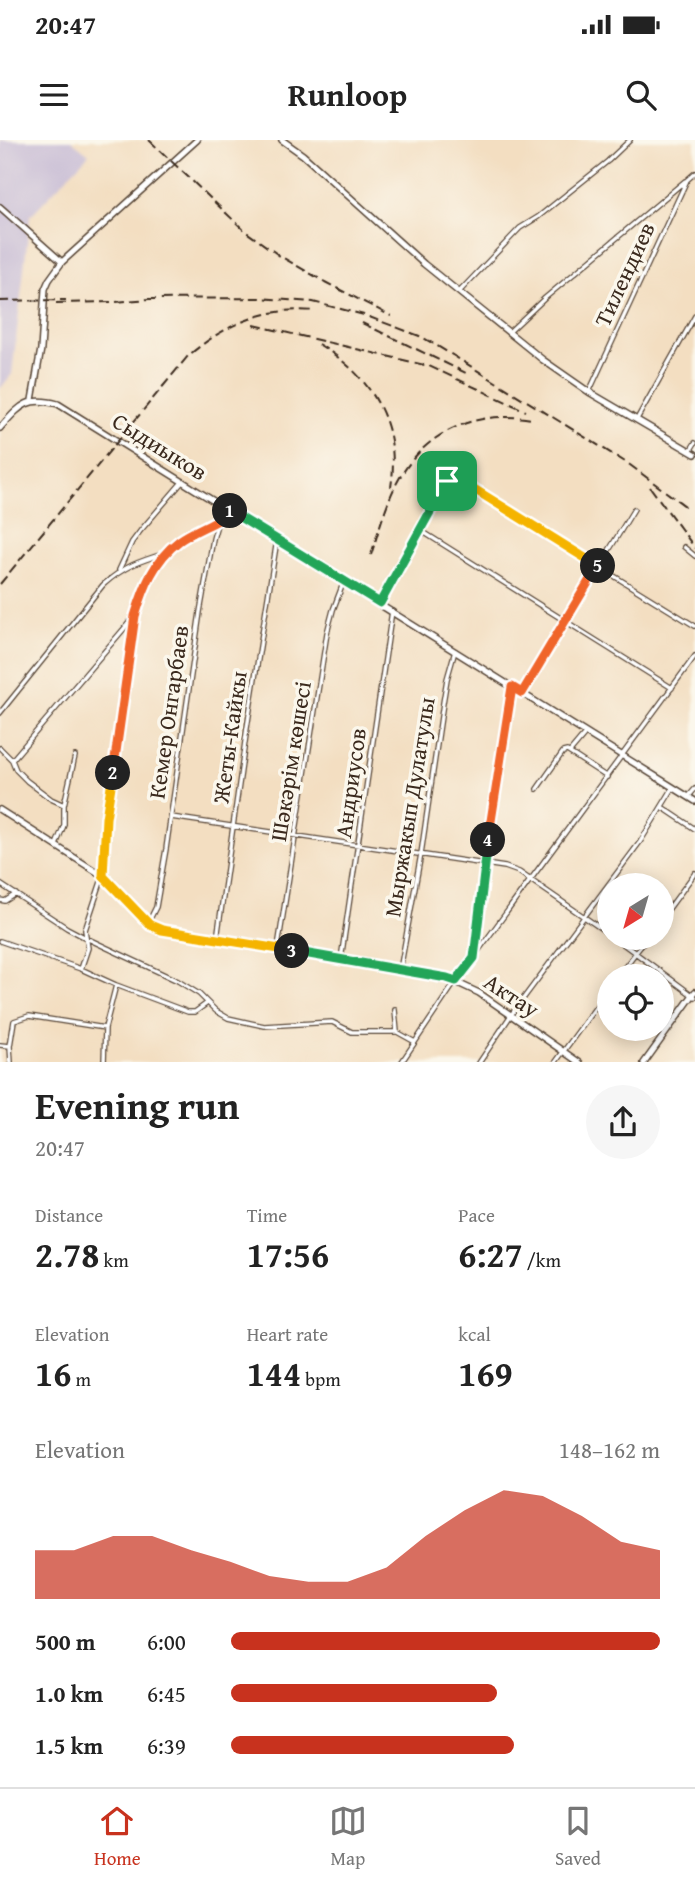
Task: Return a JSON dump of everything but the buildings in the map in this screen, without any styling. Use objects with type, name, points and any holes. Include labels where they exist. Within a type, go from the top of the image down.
[{"type":"street","points":[[0,428],[13,413],[32,400],[45,289],[49,280],[62,261],[197,140]]},
{"type":"street","points":[[282,140],[303,155],[424,264],[543,360],[589,392],[693,452],[695,443]]},
{"type":"street","points":[[459,292],[520,228],[538,218],[630,140]]},
{"type":"street","name":"Тилендиев","points":[[589,392],[687,180],[695,173]]},
{"type":"street","points":[[509,332],[687,180]]},
{"type":"street","points":[[0,207],[62,261]]},
{"type":"street","points":[[637,419],[695,316]]},
{"type":"street","name":"Сыдиыков","points":[[32,400],[58,404],[695,801]]},
{"type":"street","points":[[380,603],[451,478],[458,479],[695,625]]},
{"type":"street","points":[[117,572],[132,542],[183,481]]},
{"type":"street","name":"Кемер Онгарбаев","points":[[148,923],[156,907],[213,539],[222,506]]},
{"type":"street","points":[[522,693],[634,509]]},
{"type":"street","points":[[81,969],[88,948],[85,930],[103,876],[106,818],[135,616],[154,568],[166,552],[180,540],[218,520]]},
{"type":"street","points":[[420,530],[672,688]]},
{"type":"street","name":"Жеты-Кайкы","points":[[217,939],[277,540]]},
{"type":"street","points":[[684,547],[695,556]]},
{"type":"street","points":[[0,713],[103,585],[117,572],[136,562],[166,552]]},
{"type":"street","name":"Шәкәрім көшесі","points":[[278,948],[327,633],[344,581]]},
{"type":"street","name":"Андриусов","points":[[341,959],[392,611]]},
{"type":"street","points":[[12,760],[135,616]]},
{"type":"street","name":"Мыржакып Дулатулы","points":[[400,970],[421,854],[447,679],[456,651]]},
{"type":"street","points":[[401,1062],[456,981],[695,656]]},
{"type":"street","points":[[474,958],[485,864],[512,687]]},
{"type":"street","points":[[570,752],[586,733]]},
{"type":"street","points":[[0,748],[27,781],[64,805]]},
{"type":"street","points":[[537,789],[563,752],[567,751],[607,777]]},
{"type":"street","points":[[56,845],[64,825],[64,805],[75,756]]},
{"type":"street","points":[[479,1062],[640,842],[673,788]]},
{"type":"street","points":[[688,797],[695,789]]},
{"type":"street","points":[[662,807],[695,829]]},
{"type":"street","name":"Актау","points":[[0,810],[103,876],[148,923],[162,930],[456,981],[479,993],[580,1062]]},
{"type":"street","points":[[171,817],[512,869],[597,925]]},
{"type":"street","points":[[674,902],[695,873]]},
{"type":"street","points":[[0,884],[86,938],[178,981],[228,1018],[264,1026],[332,1022],[352,1032],[397,1032],[415,1042]]},
{"type":"street","points":[[0,900],[5,901],[16,894]]},
{"type":"street","points":[[0,941],[81,969],[188,1012],[195,1012],[207,1003]]},
{"type":"street","points":[[632,950],[694,995],[644,1062]]},
{"type":"street","points":[[627,964],[638,950]]},
{"type":"street","points":[[104,1062],[105,1028],[116,985]]},
{"type":"street","points":[[555,1062],[597,1005]]},
{"type":"street","points":[[395,1010],[397,1032]]},
{"type":"street","points":[[11,1062],[9,1046],[15,1021],[29,1016],[105,1028]]},
{"type":"street","points":[[0,1045],[9,1046]]},
{"type":"shaded area","points":[[0,140],[71,140],[89,154],[30,216],[12,374],[0,389]]},
{"type":"railway","points":[[149,140],[245,231],[280,256],[391,316]]},
{"type":"railway","points":[[56,303],[260,298],[313,302],[364,315],[422,337],[454,356],[630,465],[689,509]]},
{"type":"railway","points":[[0,301],[66,300]]},
{"type":"railway","points":[[0,584],[188,356],[216,335],[247,320],[280,312],[315,311]]},
{"type":"railway","points":[[362,323],[466,373]]},
{"type":"railway","points":[[254,325],[429,366],[526,411]]},
{"type":"railway","points":[[318,344],[337,356],[353,371],[367,386],[378,404],[391,442],[391,487]]},
{"type":"railway","points":[[371,555],[394,488],[410,462],[424,448],[455,427],[473,421],[512,417],[532,419]]},
{"type":"railway","points":[[650,487],[695,548]]},
{"type":"route","points":[[454,477],[458,479],[598,566],[522,693],[512,687],[485,864],[474,958],[456,981],[252,943],[162,930],[150,925],[103,876],[106,818],[135,616],[154,568],[180,540],[218,520],[222,506],[380,603],[447,481],[454,477]]}]
